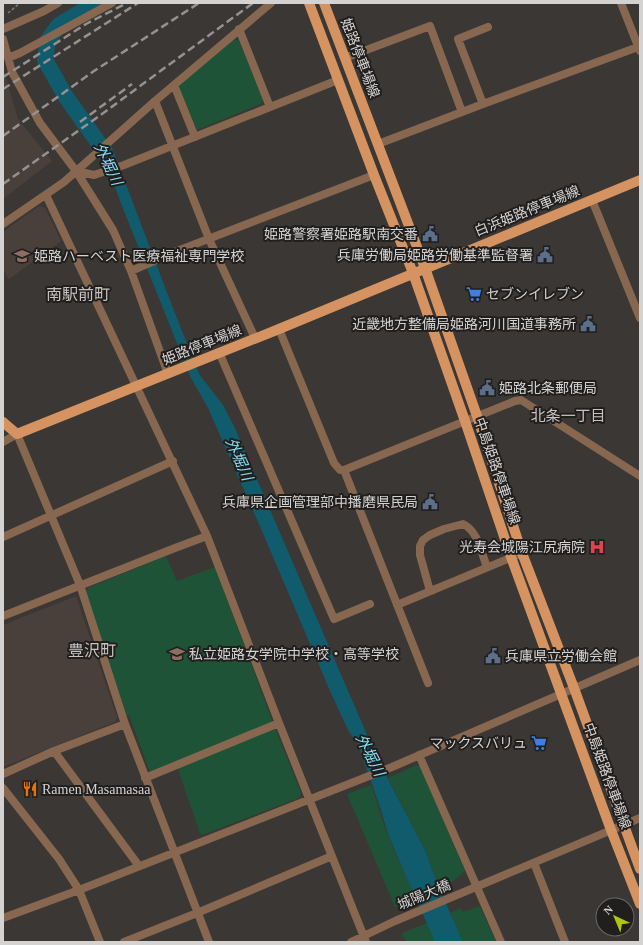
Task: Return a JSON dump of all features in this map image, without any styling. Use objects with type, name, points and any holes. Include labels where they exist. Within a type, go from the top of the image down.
[{"type":"main road","name":"姫路停車場線","points":[[309,3],[413,273]]},
{"type":"main road","name":"姫路停車場線","points":[[18,434],[279,329],[425,268],[324,3]]},
{"type":"main road","name":"白浜姫路停車場線","points":[[425,268],[640,180]]},
{"type":"main road","name":"中島姫路停車場線","points":[[425,268],[477,416],[522,553],[574,688],[640,869]]},
{"type":"main road","name":"中島姫路停車場線","points":[[413,273],[511,557],[611,830],[640,904]]},
{"type":"main road","points":[[3,422],[18,434]]},
{"type":"street","points":[[3,29],[38,14],[58,3]]},
{"type":"street","points":[[8,58],[112,3]]},
{"type":"street","points":[[3,224],[64,182],[270,3]]},
{"type":"street","points":[[378,144],[483,104],[639,50],[621,3]]},
{"type":"street","points":[[345,58],[430,26],[462,112]]},
{"type":"street","points":[[483,104],[458,39],[488,27]]},
{"type":"street","points":[[239,29],[270,107]]},
{"type":"street","points":[[3,39],[12,72],[40,123],[76,171],[113,230],[131,271],[168,374]]},
{"type":"street","points":[[76,171],[94,175],[104,172],[173,147],[338,80]]},
{"type":"street","points":[[174,85],[195,137]]},
{"type":"street","points":[[155,102],[209,239],[255,338]]},
{"type":"street","points":[[131,271],[172,253],[374,174]]},
{"type":"street","points":[[46,195],[173,461],[207,536],[279,723],[365,939]]},
{"type":"street","points":[[592,200],[640,318]]},
{"type":"street","points":[[279,329],[337,468],[344,470],[477,416],[521,400],[640,476]]},
{"type":"street","points":[[219,352],[334,619],[370,604]]},
{"type":"street","points":[[3,442],[18,434],[80,585],[125,724],[173,852],[209,942]]},
{"type":"street","points":[[3,537],[173,461]]},
{"type":"street","points":[[344,470],[428,683]]},
{"type":"street","points":[[430,591],[420,555],[420,546],[423,540],[444,529],[463,524],[467,526],[475,536],[487,567]]},
{"type":"street","points":[[3,616],[207,536]]},
{"type":"street","points":[[397,606],[522,553]]},
{"type":"street","points":[[3,918],[79,890],[360,780],[640,660]]},
{"type":"street","points":[[145,778],[279,723]]},
{"type":"street","points":[[3,774],[54,751],[125,724]]},
{"type":"street","points":[[54,751],[139,866]]},
{"type":"street","points":[[419,755],[478,886],[501,942]]},
{"type":"street","points":[[3,788],[59,859],[79,890],[100,942]]},
{"type":"street","name":"城陽大橋","points":[[351,942],[365,939],[395,921],[640,818]]},
{"type":"street","points":[[124,942],[332,856]]},
{"type":"street","points":[[534,862],[565,942]]},
{"type":"path","points":[[8,13],[20,3]]},
{"type":"shaded area","points":[[3,67],[18,119],[52,161],[3,199]]},
{"type":"shaded area","name":"姫路ハーベスト医療福祉専門学校","points":[[39,206],[45,208],[61,241],[9,279],[3,270],[3,232]]},
{"type":"shaded area","points":[[76,596],[117,717],[115,722],[3,767],[3,625]]},
{"type":"green space","points":[[234,39],[239,41],[263,99],[261,104],[197,130],[179,88],[180,85]]},
{"type":"green space","name":"私立姫路女学院中学校・高等学校","points":[[166,556],[177,581],[215,567],[272,720],[271,723],[152,773],[149,770],[129,715],[126,715],[86,593],[88,588]]},
{"type":"green space","points":[[274,729],[276,730],[301,793],[299,798],[202,835],[178,770],[180,767]]},
{"type":"green space","points":[[417,765],[420,766],[465,871],[452,882],[439,888],[425,850],[388,778]]},
{"type":"green space","points":[[371,785],[389,838],[415,897],[395,907],[347,794]]},
{"type":"green space","points":[[480,906],[496,942],[463,942],[450,913],[460,908],[463,912]]},
{"type":"green space","points":[[427,923],[435,942],[406,942],[402,933]]},
{"type":"water","points":[[110,148],[127,187],[199,374],[223,405],[234,426],[377,758],[425,850],[439,888],[463,942],[435,942],[389,837],[357,742],[349,732],[330,691],[208,408],[191,378],[120,201],[108,167],[100,157]]},
{"type":"waterway","name":"外堀川","points":[[96,3],[59,25],[48,40],[45,60],[66,97],[105,152],[110,164]]},
{"type":"railway","points":[[3,77],[86,24],[127,3]]},
{"type":"railway","points":[[3,89],[138,3]]},
{"type":"railway","points":[[3,136],[94,71],[199,3]]},
{"type":"railway","points":[[3,184],[102,114],[253,3]]},
{"type":"railway","points":[[80,122],[132,84]]},
{"type":"place","name":"姫路警察署姫路駅南交番","points":[[430,234]]},
{"type":"place","name":"兵庫労働局姫路労働基準監督署","points":[[545,255]]},
{"type":"place","name":"姫路ハーベスト医療福祉専門学校","points":[[22,256]]},
{"type":"place","name":"セブンイレブン","points":[[474,294]]},
{"type":"place","name":"近畿地方整備局姫路河川国道事務所","points":[[588,324]]},
{"type":"place","name":"姫路北条郵便局","points":[[487,388]]},
{"type":"place","name":"兵庫県企画管理部中播磨県民局","points":[[430,502]]},
{"type":"place","name":"光寿会城陽江尻病院","points":[[597,547]]},
{"type":"place","name":"私立姫路女学院中学校・高等学校","points":[[177,654]]},
{"type":"place","name":"兵庫県立労働会館","points":[[493,656]]},
{"type":"place","name":"マックスバリュ","points":[[539,743]]},
{"type":"place","name":"Ramen Masamasaa","points":[[30,789]]},
{"type":"district","name":"南駅前町","points":[[78,294]]},
{"type":"district","name":"北条一丁目","points":[[568,416]]},
{"type":"district","name":"豊沢町","points":[[92,650]]}]
